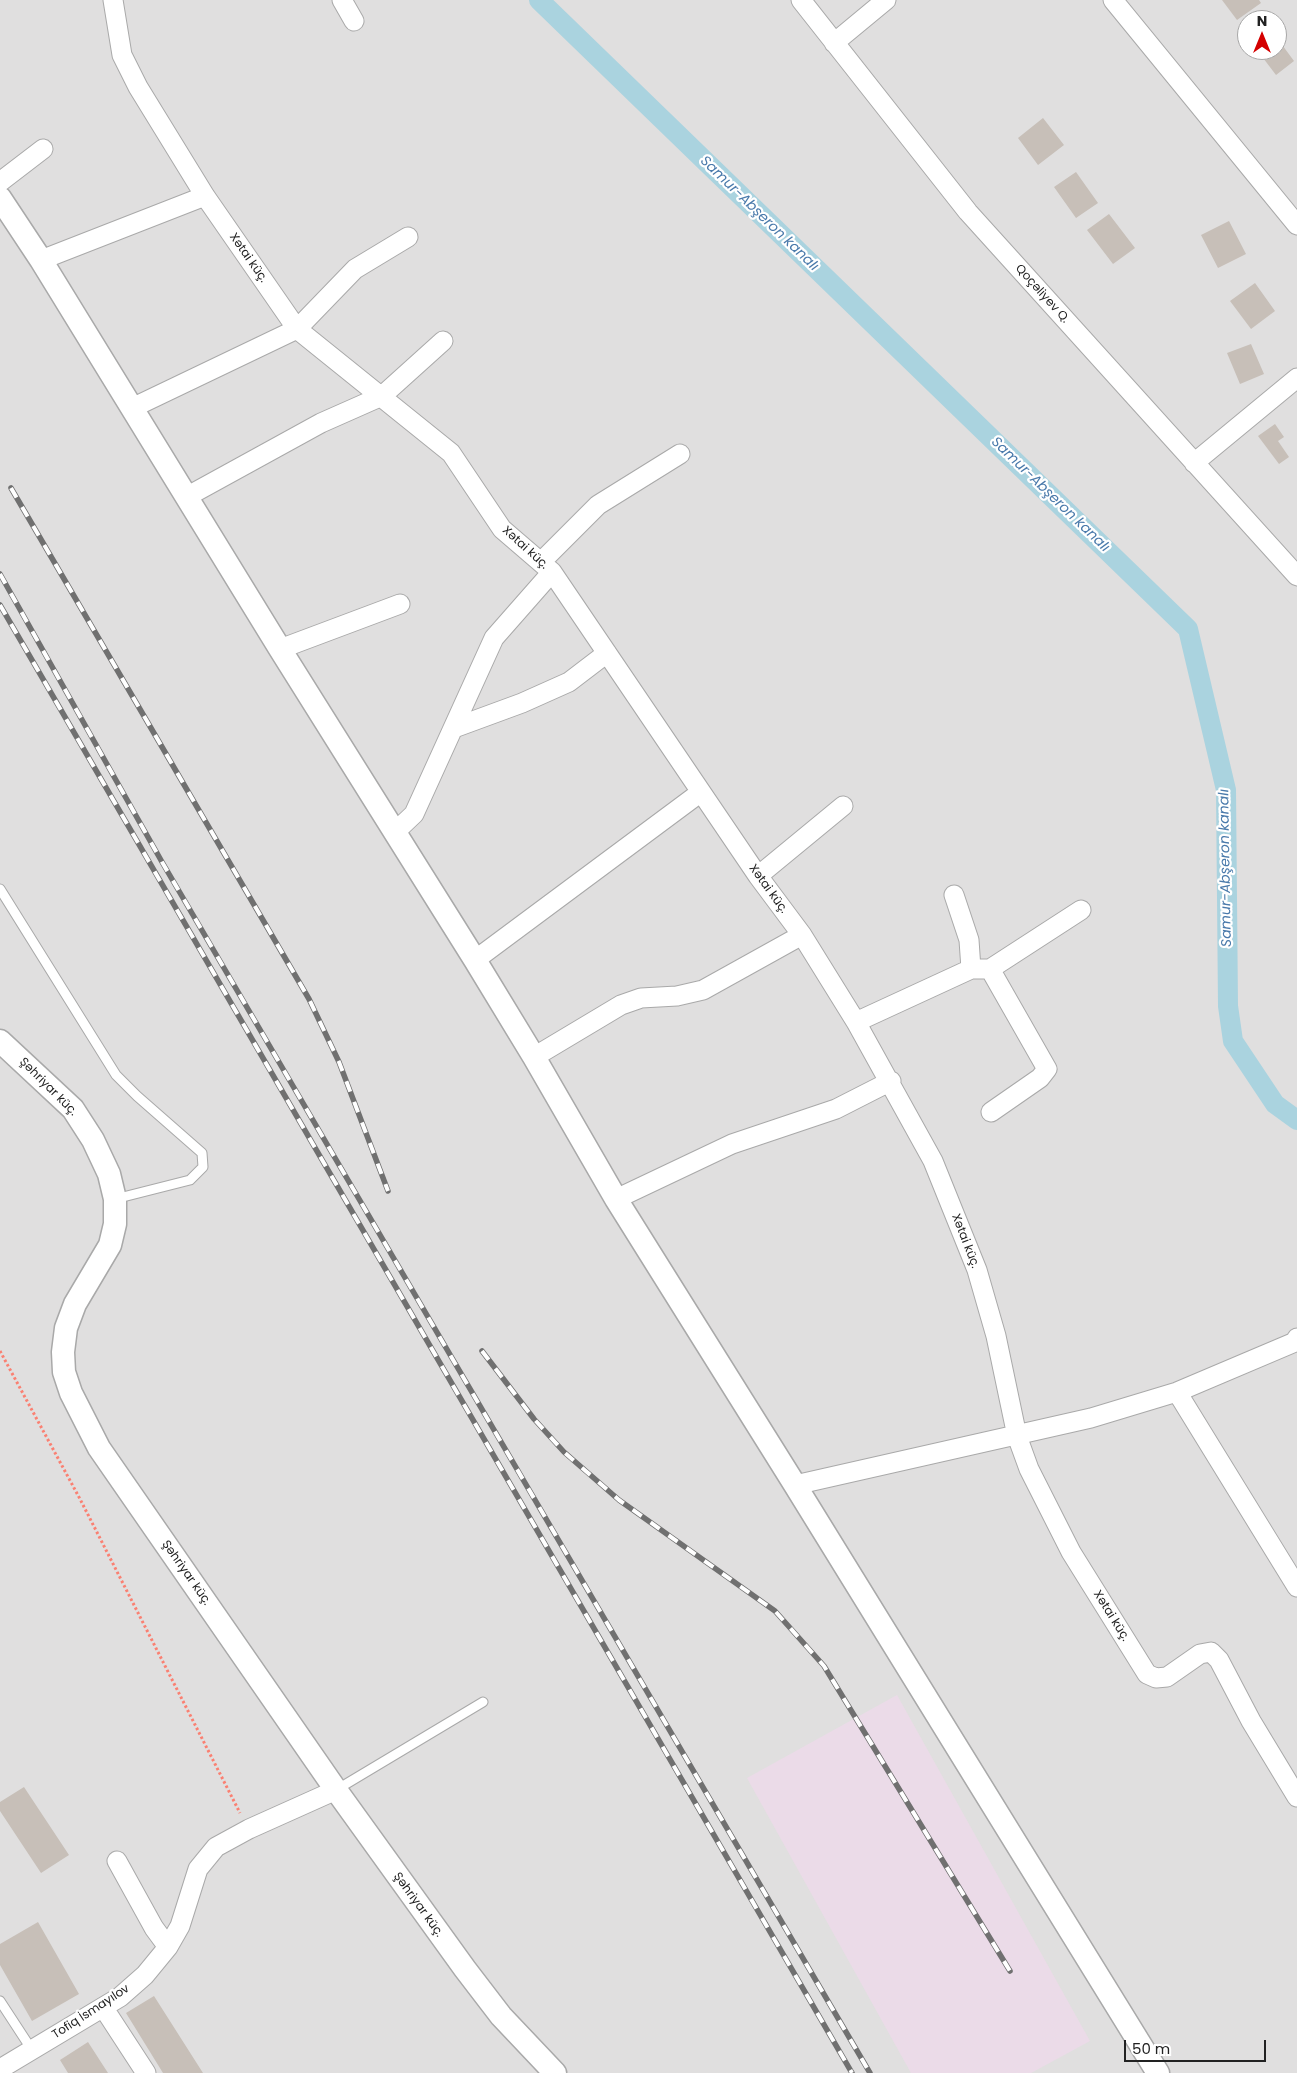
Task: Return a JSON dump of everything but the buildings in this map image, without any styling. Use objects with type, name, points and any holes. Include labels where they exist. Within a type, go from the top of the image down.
[{"type":"street","name":"Xətai küç.","points":[[113,0],[122,55],[138,87],[205,196],[298,329],[451,453],[502,529],[546,567],[607,653],[758,876],[802,935],[891,1081],[933,1161],[977,1270],[996,1336],[1017,1436],[1029,1469],[1071,1552],[1147,1674],[1156,1678],[1167,1677],[1200,1654],[1211,1652],[1219,1660],[1251,1722],[1297,1797]]},
{"type":"street","points":[[342,0],[354,21]]},
{"type":"street","name":"Qoçəliyev Q.","points":[[801,0],[968,212],[1297,576]]},
{"type":"street","points":[[834,43],[886,0]]},
{"type":"street","points":[[1112,0],[1297,225]]},
{"type":"street","points":[[0,182],[44,149]]},
{"type":"street","points":[[41,260],[205,196]]},
{"type":"street","points":[[0,198],[41,260],[188,496],[280,649],[475,960],[534,1057],[616,1200],[795,1484],[1158,2073]]},
{"type":"street","points":[[132,408],[298,329],[355,269],[408,237]]},
{"type":"street","points":[[188,496],[321,424],[382,396],[444,341]]},
{"type":"street","points":[[1194,463],[1297,378]]},
{"type":"street","points":[[395,832],[414,814],[494,638],[546,567],[598,505],[680,454]]},
{"type":"street","points":[[280,649],[400,604]]},
{"type":"street","points":[[454,728],[522,703],[569,682],[607,653]]},
{"type":"street","points":[[475,960],[701,792]]},
{"type":"street","points":[[758,876],[843,806]]},
{"type":"street","points":[[954,895],[981,969],[1047,1068],[1040,1078],[991,1112]]},
{"type":"street","points":[[856,1022],[981,969],[1081,910]]},
{"type":"street","points":[[534,1057],[621,1005],[640,998],[677,996],[703,990],[802,935]]},
{"type":"street","name":"Şəhriyar küç.","points":[[0,1041],[73,1109],[97,1148],[109,1174],[115,1200],[115,1224],[110,1245],[75,1304],[66,1328],[63,1352],[64,1372],[71,1393],[99,1448],[336,1790],[464,1969],[501,2016],[555,2073]]},
{"type":"street","points":[[616,1200],[732,1144],[836,1109],[891,1081]]},
{"type":"street","points":[[795,1484],[1091,1418],[1177,1392],[1296,1341]]},
{"type":"street","points":[[1177,1392],[1297,1587]]},
{"type":"street","name":"Tofiq İsmayılov","points":[[0,2069],[120,1997],[145,1975],[168,1947],[180,1926],[198,1869],[216,1847],[249,1829],[336,1790]]},
{"type":"street","points":[[117,1861],[154,1928],[168,1947]]},
{"type":"street","points":[[103,2007],[146,2073]]},
{"type":"lane","points":[[0,889],[116,1075],[202,1153],[203,1167],[190,1180],[115,1200]]},
{"type":"lane","points":[[336,1790],[483,1702]]},
{"type":"lane","points":[[0,2001],[32,2050]]},
{"type":"path","points":[[0,1351],[80,1499],[249,1829]]},
{"type":"shaded area","points":[[0,0],[1297,0],[1297,2073],[0,2073]]},
{"type":"shaded area","points":[[897,1695],[1090,2041],[1031,2073],[911,2073],[747,1778]]},
{"type":"waterway","name":"Samur-Abşeron kanalı","points":[[539,0],[1188,629],[1226,790],[1228,1006],[1233,1041],[1275,1104],[1297,1120]]},
{"type":"railway","points":[[11,488],[309,999],[339,1062],[388,1191]]},
{"type":"railway","points":[[0,574],[162,862],[870,2073]]},
{"type":"railway","points":[[0,605],[852,2073]]},
{"type":"railway","points":[[482,1351],[534,1419],[564,1452],[619,1500],[775,1611],[824,1666],[1010,1971]]}]
